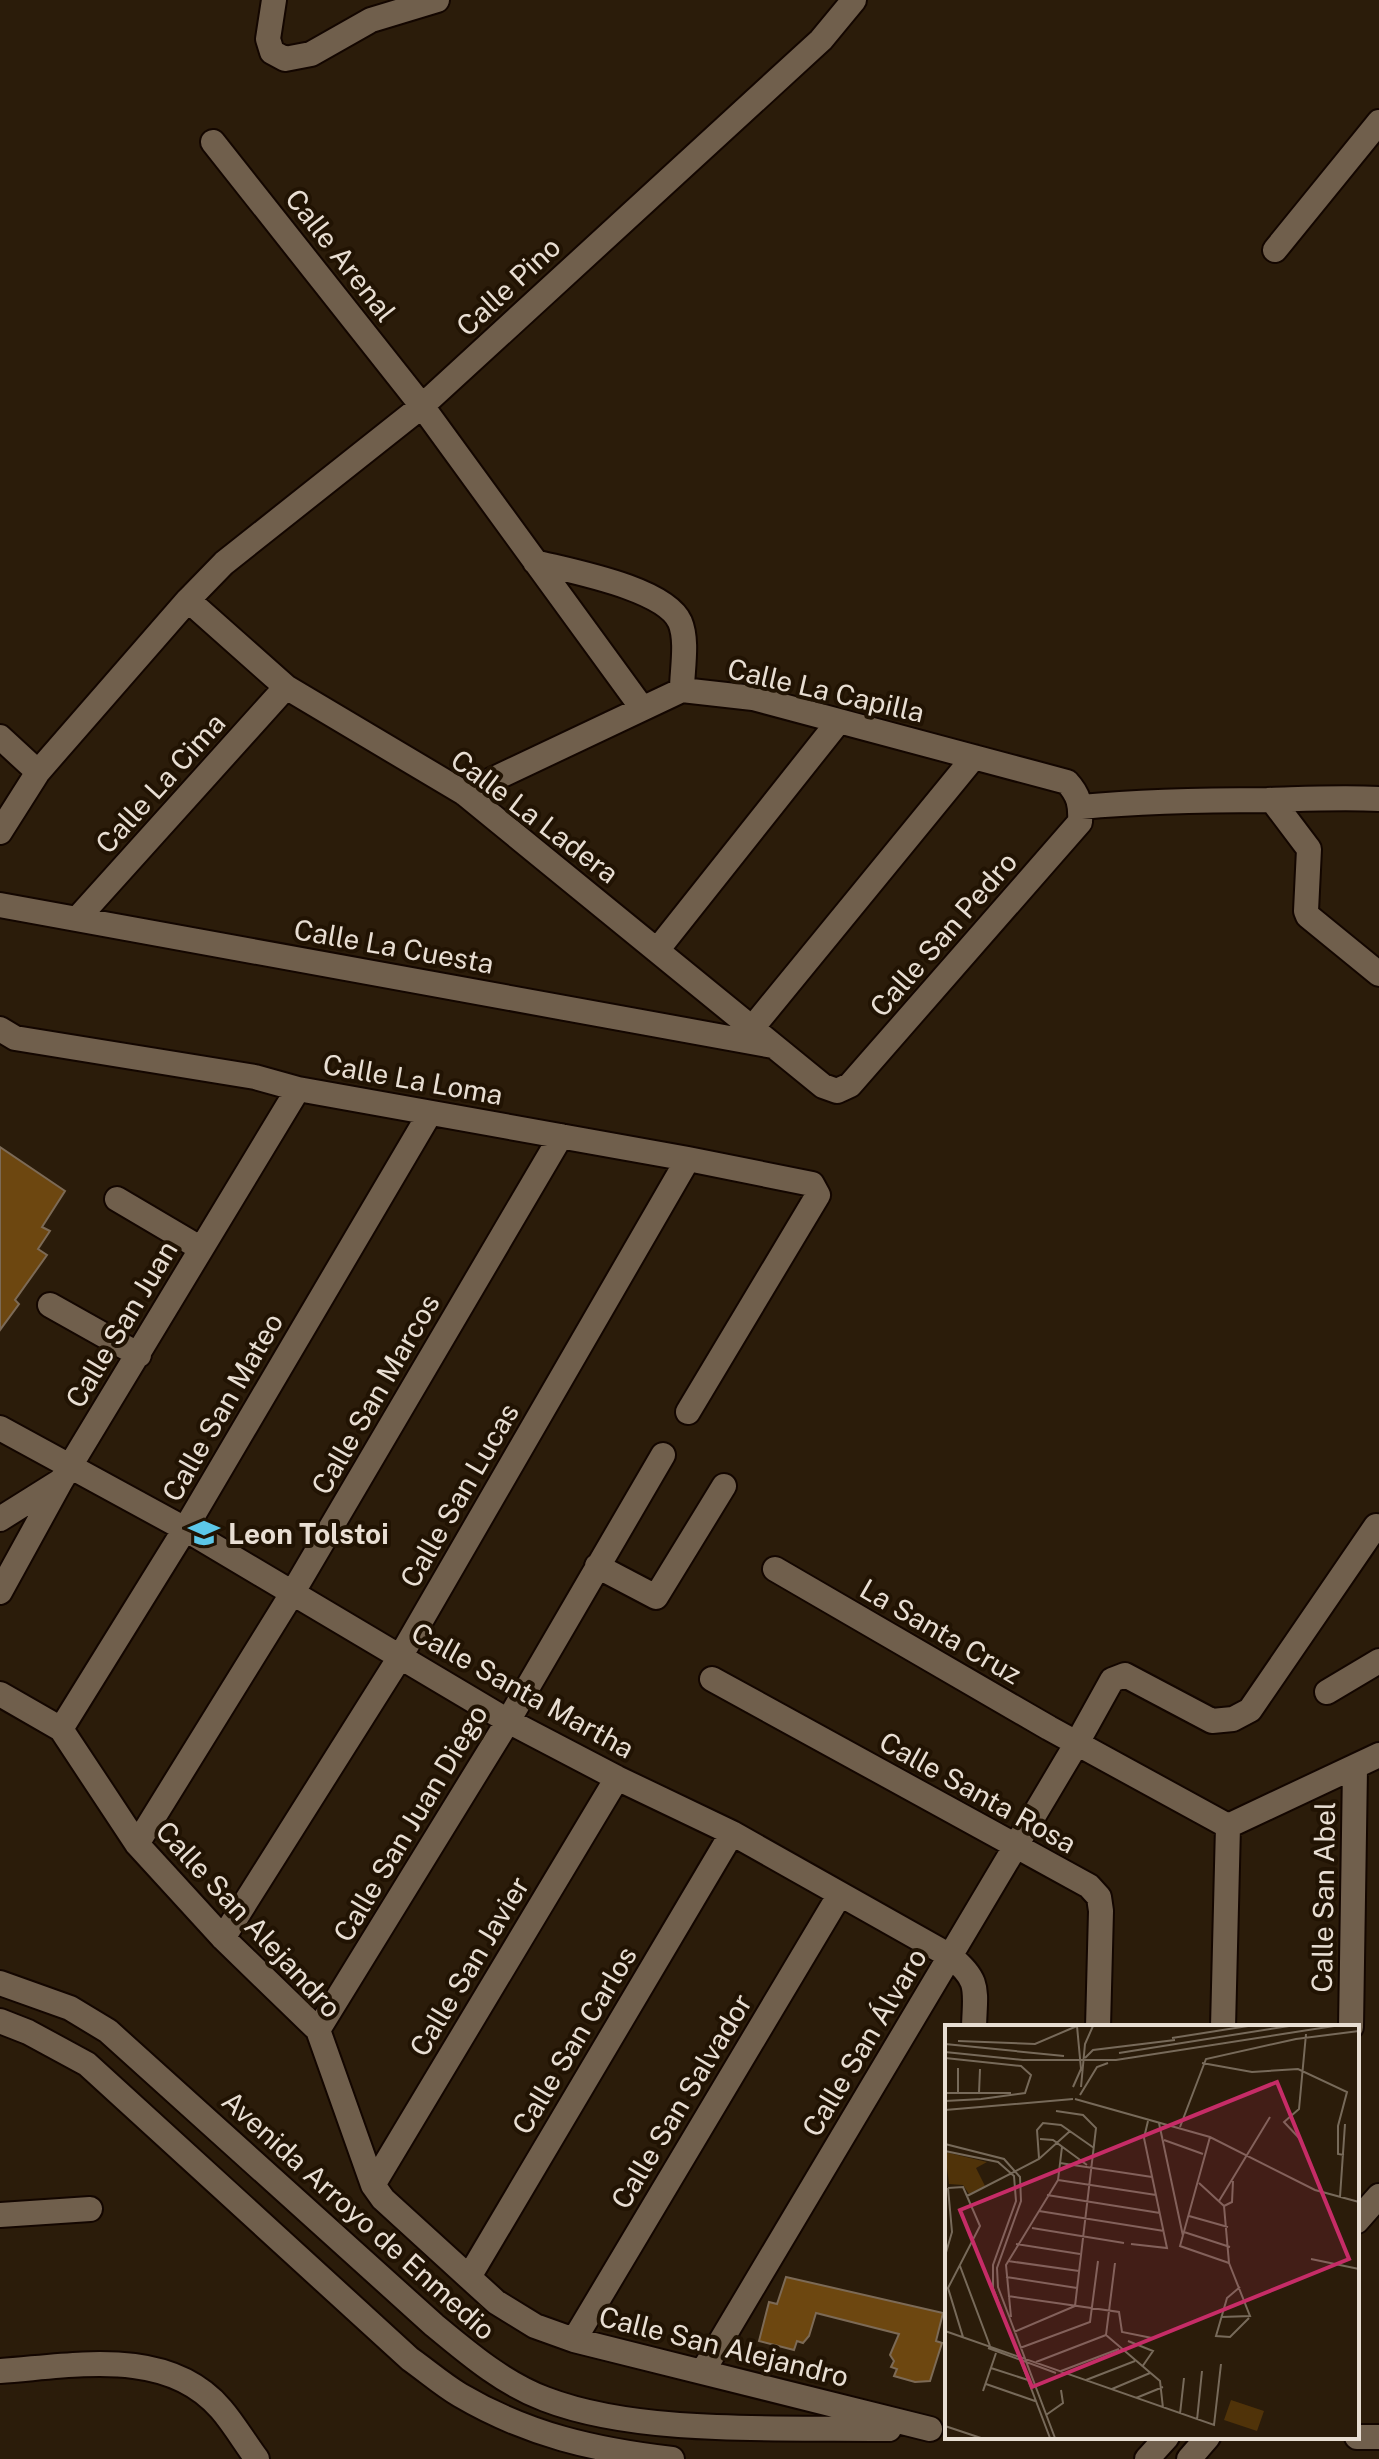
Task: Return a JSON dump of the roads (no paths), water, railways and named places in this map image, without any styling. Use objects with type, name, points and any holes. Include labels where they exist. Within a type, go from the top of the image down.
[{"type":"street","points":[[274,0],[268,39],[272,52],[285,59],[311,54],[371,20],[437,0]]},
{"type":"street","name":"Calle Pino","points":[[0,832],[38,772],[224,563],[422,406],[821,40],[854,0]]},
{"type":"street","points":[[1275,250],[1379,122]]},
{"type":"street","name":"Calle Arenal","points":[[213,142],[422,406],[642,708]]},
{"type":"street","points":[[464,793],[682,690],[683,635],[680,620],[637,589],[535,562]]},
{"type":"street","name":"Calle La Ladera","points":[[188,600],[286,687],[464,793],[823,1086],[837,1091]]},
{"type":"street","name":"Calle La Cima","points":[[77,919],[286,687]]},
{"type":"street","name":"Calle La Capilla","points":[[682,690],[753,698],[1067,782],[1076,793],[1081,807]]},
{"type":"street","points":[[658,949],[839,721]]},
{"type":"street","points":[[0,737],[38,772]]},
{"type":"street","points":[[753,1027],[974,757]]},
{"type":"street","points":[[1081,807],[1165,800],[1272,800],[1335,796],[1379,799]]},
{"type":"street","points":[[1272,800],[1309,849],[1308,916],[1379,974]]},
{"type":"street","name":"Calle San Pedro","points":[[837,1091],[850,1085],[1080,822],[1081,807]]},
{"type":"street","name":"Calle La Cuesta","points":[[0,905],[777,1047]]},
{"type":"street","name":"Calle La Loma","points":[[0,1029],[15,1038],[255,1077],[298,1089],[812,1184],[818,1195],[688,1412]]},
{"type":"street","name":"Calle San Juan","points":[[0,1592],[66,1473],[298,1089]]},
{"type":"street","name":"Calle San Mateo","points":[[61,1729],[185,1529],[430,1113]]},
{"type":"street","name":"Calle San Marcos","points":[[137,1844],[293,1592],[561,1136]]},
{"type":"street","name":"Calle San Lucas","points":[[223,1938],[400,1657],[688,1159]]},
{"type":"street","points":[[117,1199],[200,1248]]},
{"type":"street","points":[[50,1305],[139,1355]]},
{"type":"street","name":"Calle Santa Martha","points":[[0,1428],[66,1473],[185,1529],[508,1721],[732,1833],[950,1956],[969,1972],[975,1988],[974,2025]]},
{"type":"street","name":"Calle San Juan Diego","points":[[318,2030],[508,1721],[663,1455]]},
{"type":"street","points":[[0,1519],[66,1473]]},
{"type":"street","points":[[597,1566],[656,1597],[724,1486]]},
{"type":"street","name":"Calle San Álvaro","points":[[703,2371],[1112,1680],[1125,1675],[1212,1721],[1233,1719],[1250,1710],[1376,1526]]},
{"type":"street","name":"La Santa Cruz","points":[[775,1569],[1228,1826]]},
{"type":"street","points":[[1327,1692],[1379,1661]]},
{"type":"street","name":"Calle Santa Rosa","points":[[712,1679],[1089,1886],[1099,1897],[1101,1911],[1098,2025]]},
{"type":"street","name":"Calle San Alejandro","points":[[0,1694],[61,1729],[137,1844],[223,1938],[318,2030],[373,2185],[383,2199],[496,2302],[535,2326],[574,2340],[939,2430]]},
{"type":"street","points":[[1223,2025],[1228,1826],[1379,1755]]},
{"type":"street","name":"Calle San Abel","points":[[1351,2025],[1355,1768]]},
{"type":"street","name":"Calle San Javier","points":[[373,2185],[617,1778]]},
{"type":"street","name":"Calle San Carlos","points":[[469,2277],[732,1833]]},
{"type":"street","name":"Calle San Salvador","points":[[574,2340],[840,1894]]},
{"type":"street","name":"Avenida Arroyo de Enmedio","points":[[0,1983],[70,2008],[108,2031],[434,2325],[488,2369],[545,2399],[616,2418],[696,2425],[939,2430]]},
{"type":"street","points":[[0,2021],[28,2032],[87,2064],[410,2359],[457,2394],[494,2414],[572,2442],[610,2452],[672,2459]]},
{"type":"street","points":[[0,2215],[90,2209]]},
{"type":"street","points":[[1359,2233],[1368,2209]]},
{"type":"street","points":[[0,2371],[119,2363],[189,2381],[220,2407],[257,2459]]},
{"type":"street","points":[[1147,2459],[1165,2439]]},
{"type":"street","points":[[1189,2459],[1206,2439]]},
{"type":"place","name":"Leon Tolstoi","points":[[204,1533]]}]
